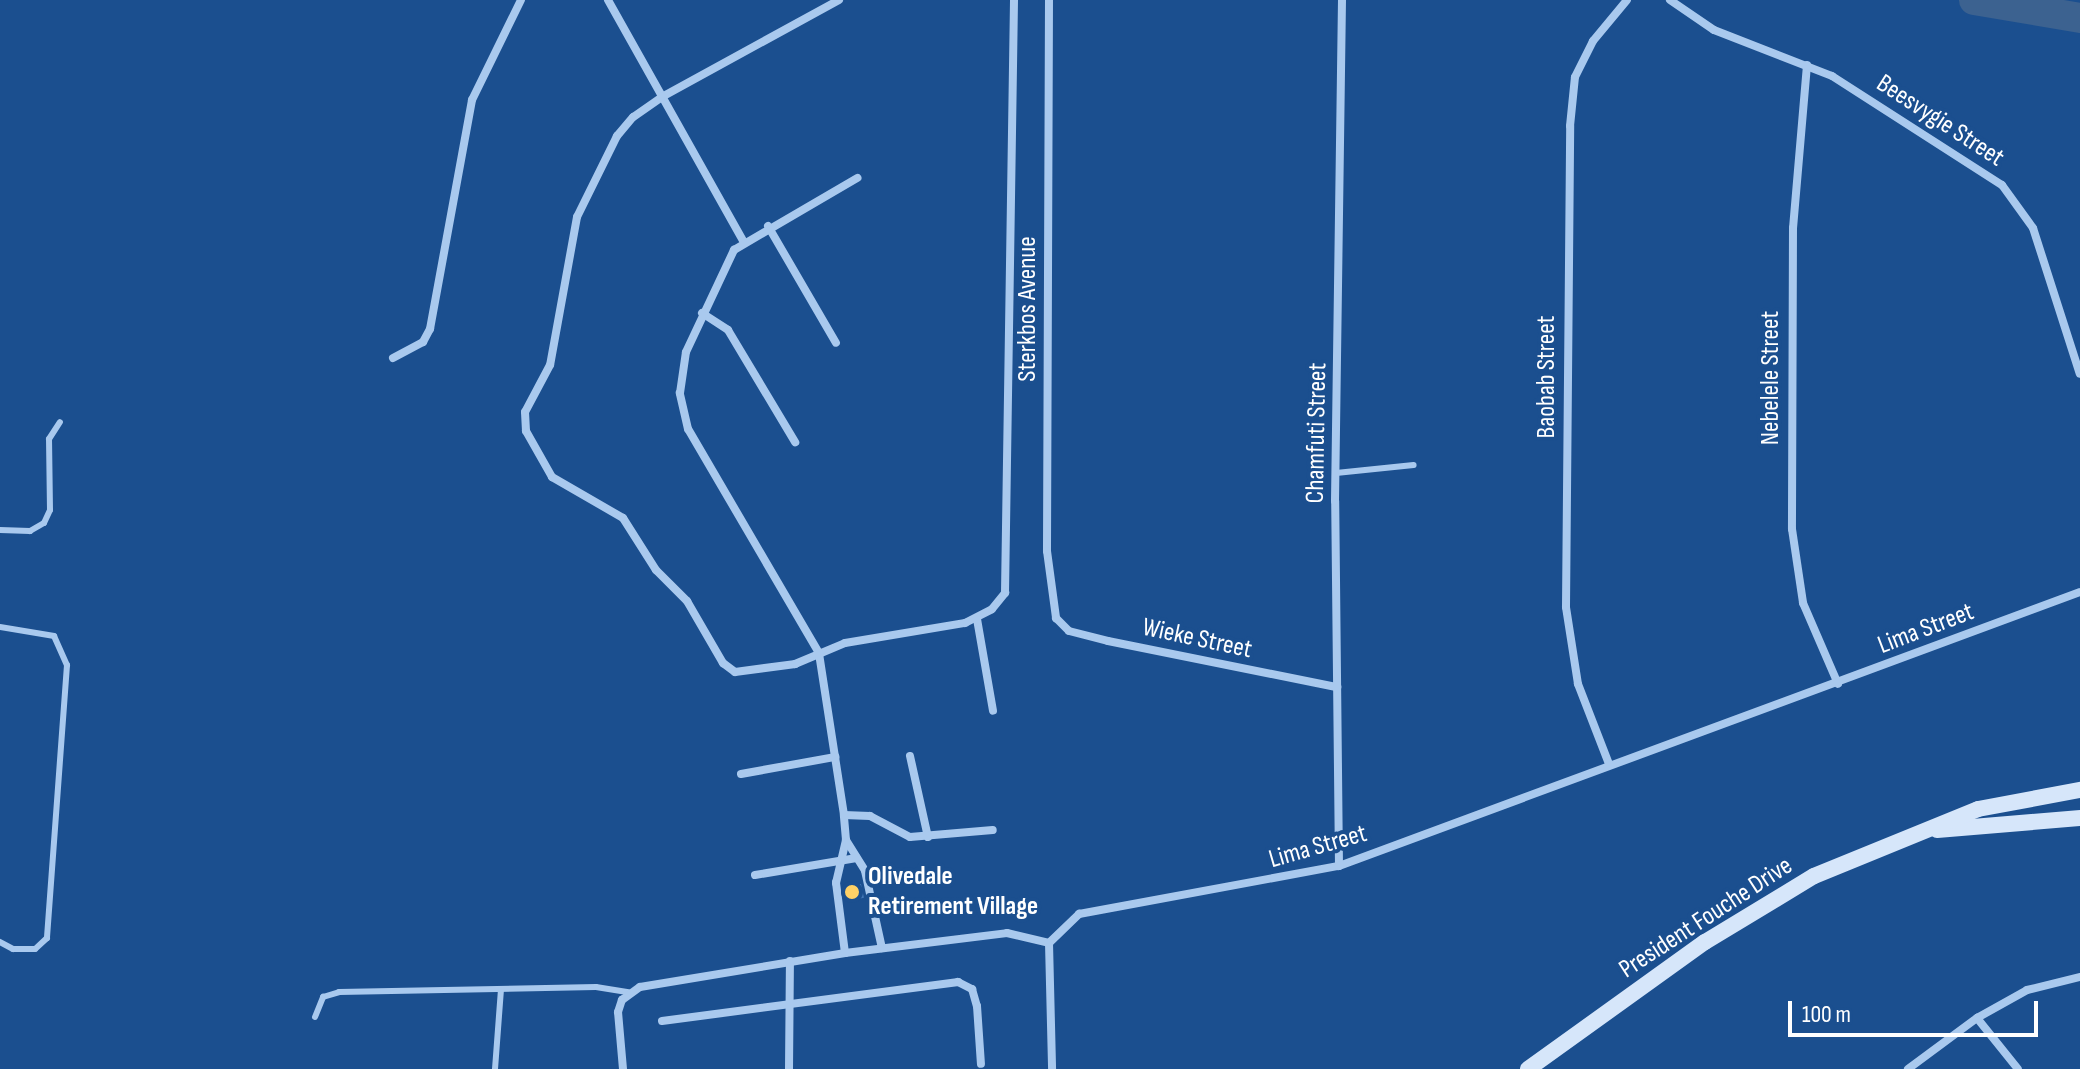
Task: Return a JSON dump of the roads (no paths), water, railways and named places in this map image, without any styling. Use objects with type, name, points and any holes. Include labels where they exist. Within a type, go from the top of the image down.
[{"type":"street","points":[[393,358],[423,342],[430,329],[472,100],[521,0]]},
{"type":"street","points":[[608,0],[743,241]]},
{"type":"street","points":[[839,0],[662,97],[633,117],[617,136],[577,217],[550,365],[525,412],[526,431],[561,487],[614,509],[623,518],[656,570],[687,601],[727,668],[735,672],[774,668],[845,643],[977,619],[1005,593],[1014,0]]},
{"type":"street","name":"Sterkbos Avenue","points":[[1049,0],[1047,551],[1056,618]]},
{"type":"street","name":"Chamfuti Street","points":[[1339,866],[1336,473],[1342,0]]},
{"type":"street","name":"Baobab Street","points":[[1609,764],[1578,684],[1566,607],[1570,126],[1575,77],[1593,41],[1627,0]]},
{"type":"street","name":"Beesvygie Street","points":[[1670,0],[1714,30],[1807,65],[1896,115],[2014,196],[2042,252],[2080,374]]},
{"type":"street","name":"Nebelele Street","points":[[1807,65],[1793,228],[1792,529],[1803,603],[1838,684]]},
{"type":"street","points":[[845,953],[836,883],[846,840],[844,815],[819,653],[681,410],[682,370],[724,262],[743,241],[857,178]]},
{"type":"street","points":[[768,226],[836,343]]},
{"type":"street","points":[[702,313],[728,330],[795,442]]},
{"type":"street","name":"Lima Street","points":[[1049,943],[1062,926],[1091,911],[1339,866],[1609,764],[1838,684],[2077,593]]},
{"type":"street","name":"Wieke Street","points":[[1056,618],[1069,631],[1108,641],[1337,687]]},
{"type":"street","points":[[977,619],[993,711]]},
{"type":"street","points":[[910,756],[928,837]]},
{"type":"street","points":[[741,774],[835,757]]},
{"type":"street","name":"President Fouche Drive","points":[[1528,1069],[1760,906],[1865,852],[1978,809],[2080,790]]},
{"type":"street","points":[[844,815],[870,816],[910,837],[993,830]]},
{"type":"street","name":"President Fouche Drive","points":[[1923,831],[2080,818]]},
{"type":"street","points":[[846,840],[857,858],[882,948]]},
{"type":"street","points":[[755,875],[857,858]]},
{"type":"street","points":[[623,1069],[618,1012],[629,992],[790,961],[1007,933],[1049,943],[1052,1069]]},
{"type":"street","points":[[789,1069],[790,961]]},
{"type":"street","points":[[1908,1069],[1977,1018],[2027,990],[2080,977]]},
{"type":"street","points":[[662,1021],[790,1001],[965,984],[977,1006],[981,1064]]},
{"type":"street","points":[[1977,1018],[2018,1069]]},
{"type":"lane","points":[[0,530],[30,531],[44,523],[50,510],[49,439],[60,422]]},
{"type":"lane","points":[[1336,473],[1414,465]]},
{"type":"lane","points":[[0,627],[54,636],[67,665],[47,938],[35,949],[13,949],[0,942]]},
{"type":"lane","points":[[315,1017],[323,997],[339,992],[596,987],[629,992]]},
{"type":"lane","points":[[495,1069],[501,989]]},
{"type":"waterway","points":[[1974,0],[2080,18]]},
{"type":"place","name":"Olivedale Retirement Village","points":[[852,892]]}]
